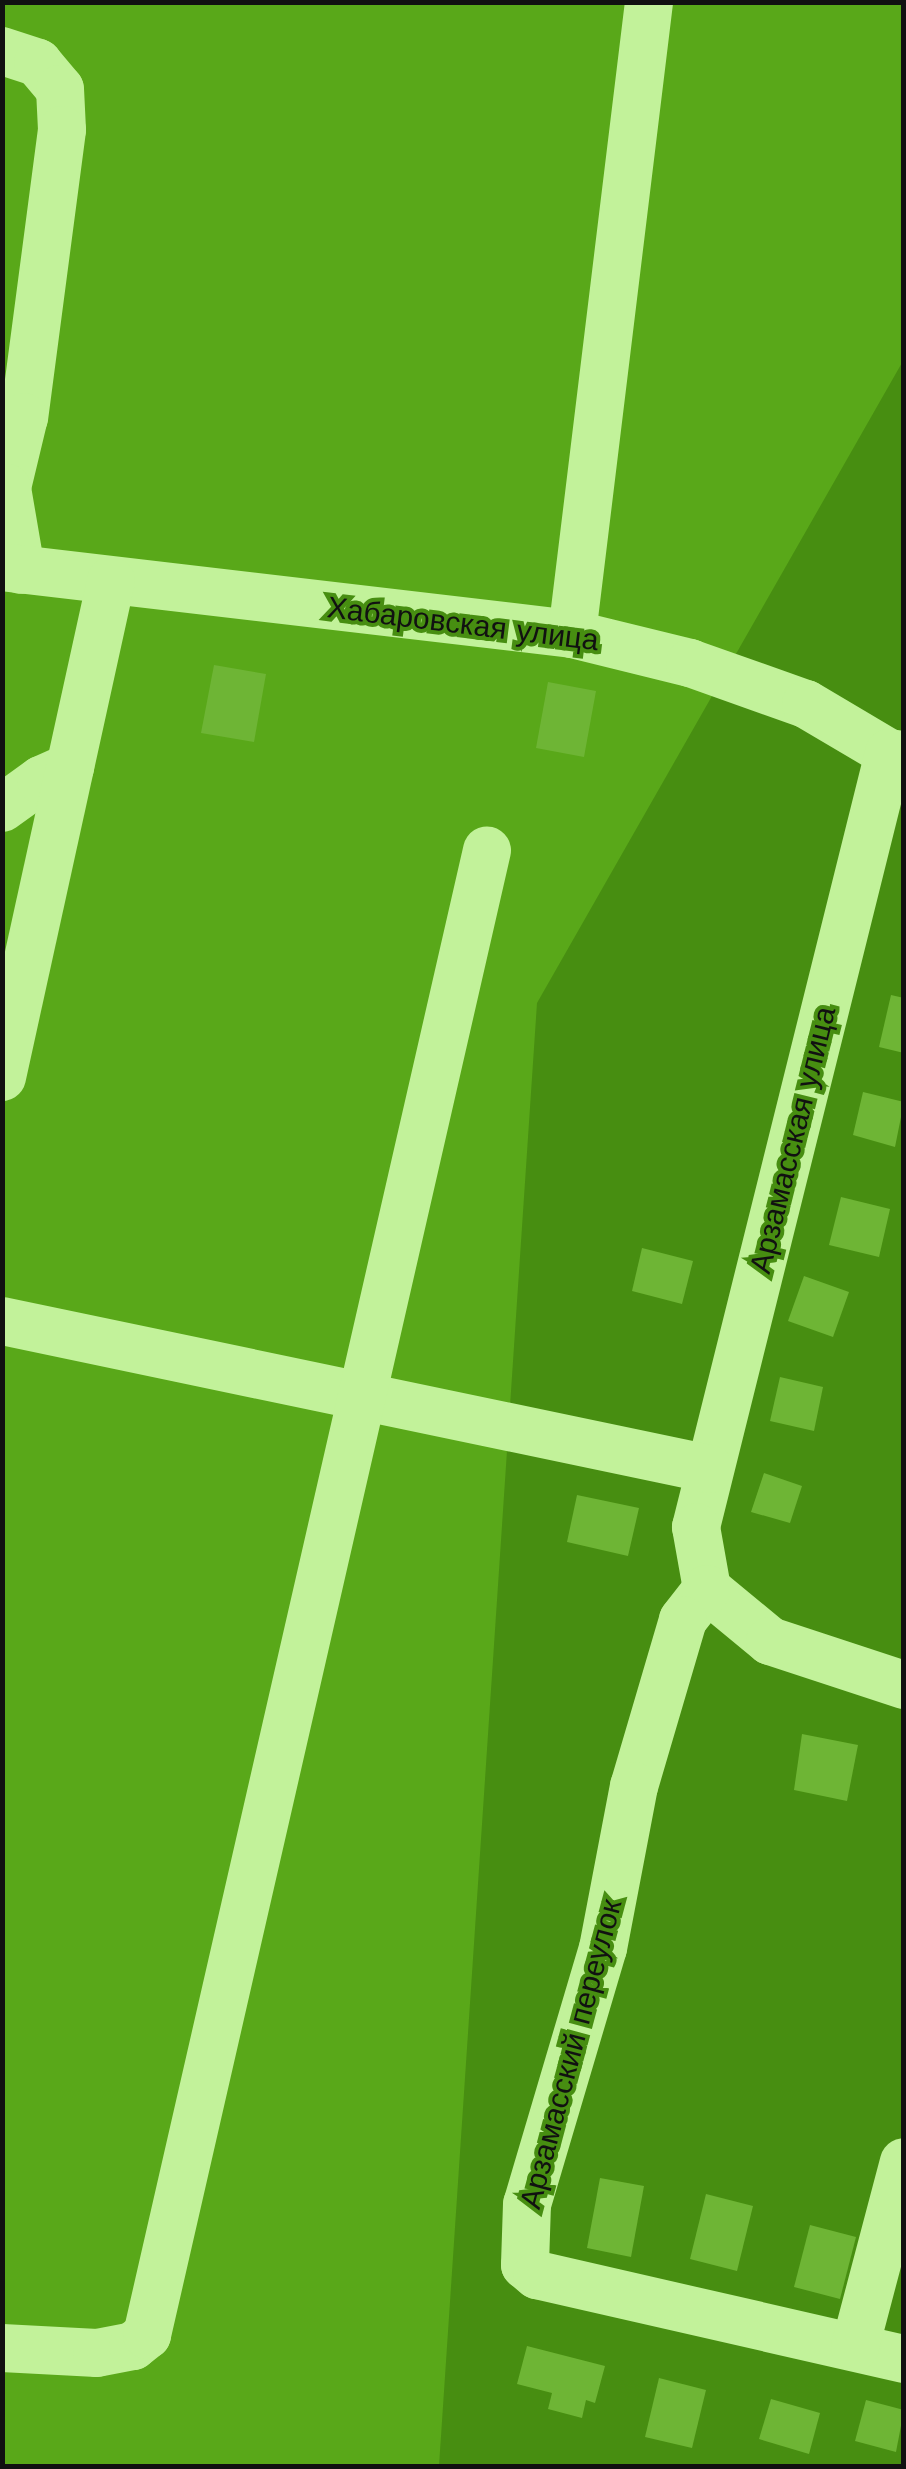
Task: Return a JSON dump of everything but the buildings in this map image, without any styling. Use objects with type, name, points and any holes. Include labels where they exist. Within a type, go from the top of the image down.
[{"type":"street","points":[[572,634],[649,2]]},
{"type":"street","points":[[2,50],[38,62],[60,88],[62,130],[24,416],[5,487],[12,568]]},
{"type":"street","name":"Хабаровская улица","points":[[12,568],[572,634],[690,664],[806,704],[896,754]]},
{"type":"street","points":[[2,1076],[111,581]]},
{"type":"street","name":"Арзамасская улица","points":[[707,1589],[696,1527],[896,754]]},
{"type":"street","points":[[2,808],[41,780],[70,767]]},
{"type":"street","points":[[2,2348],[97,2353],[132,2346],[147,2335],[487,850]]},
{"type":"street","points":[[2,1321],[362,1400],[710,1469]]},
{"type":"street","points":[[707,1589],[770,1641],[904,1685]]},
{"type":"street","name":"Арзамасский переулок","points":[[707,1589],[683,1620],[634,1786],[603,1948],[527,2204],[525,2264],[538,2274],[904,2359]]},
{"type":"street","points":[[855,2348],[904,2162]]},
{"type":"green space","points":[[3,3],[903,3],[903,361],[537,1003],[439,2466],[3,2466]]}]
